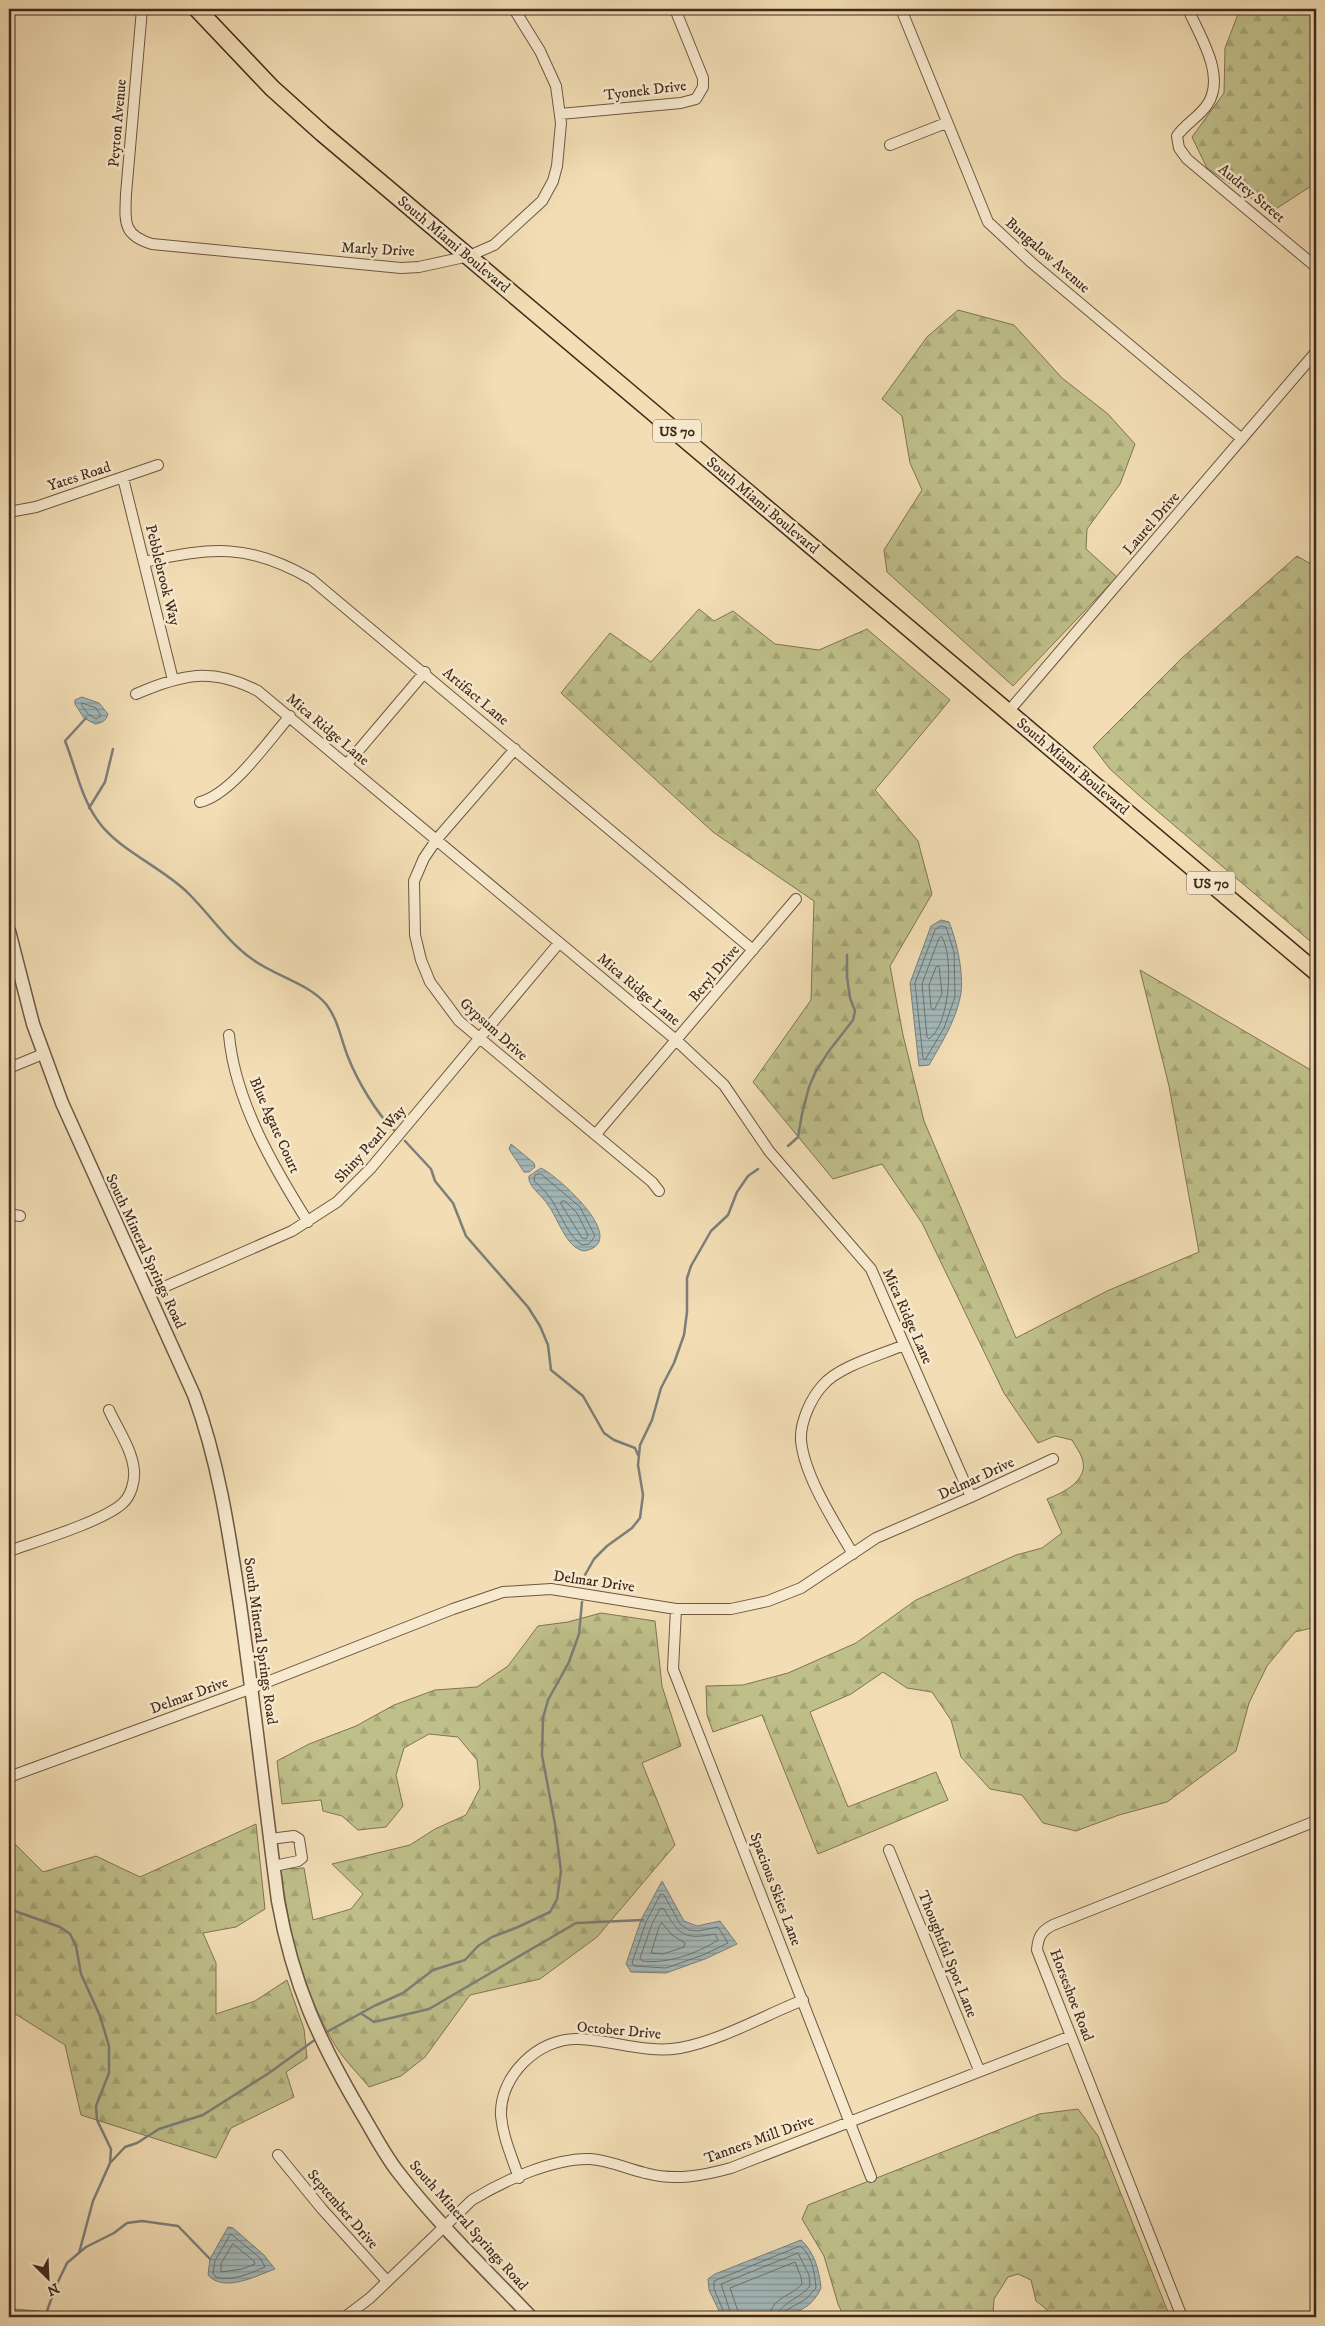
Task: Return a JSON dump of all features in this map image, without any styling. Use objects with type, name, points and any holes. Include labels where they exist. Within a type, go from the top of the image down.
[{"type":"highway","name":"South Miami Boulevard","points":[[197,9],[290,104],[1316,972]]},
{"type":"street","name":"Peyton Avenue","points":[[136,238],[130,232],[127,224],[126,202],[142,9]]},
{"type":"street","name":"Marly Drive","points":[[136,238],[152,244],[401,268],[419,267],[469,256],[502,240],[546,195],[558,166],[560,114],[556,86],[549,69],[514,9]]},
{"type":"street","name":"Tyonek Drive","points":[[560,114],[681,103],[696,99],[703,87],[703,78],[675,9]]},
{"type":"street","name":"Bungalow Avenue","points":[[901,9],[988,222],[1032,263],[1242,439]]},
{"type":"street","name":"Audrey Street","points":[[1188,9],[1210,61],[1213,74],[1213,93],[1208,104],[1178,136],[1179,148],[1187,159],[1316,267]]},
{"type":"street","points":[[890,145],[946,123]]},
{"type":"street","name":"Laurel Drive","points":[[1008,712],[1316,352]]},
{"type":"street","name":"Yates Road","points":[[9,512],[36,507],[158,465]]},
{"type":"street","name":"Pebblebrook Way","points":[[123,478],[173,680]]},
{"type":"street","name":"Artifact Lane","points":[[144,562],[198,551],[230,550],[260,555],[287,565],[311,579],[425,672],[753,950]]},
{"type":"street","points":[[347,764],[425,672]]},
{"type":"street","name":"Mica Ridge Lane","points":[[136,694],[173,680],[219,676],[237,680],[258,691],[676,1040],[724,1085],[769,1150],[871,1268],[971,1497]]},
{"type":"street","points":[[200,802],[213,799],[228,787],[290,716]]},
{"type":"street","name":"Gypsum Drive","points":[[515,749],[436,839],[424,858],[414,881],[415,935],[421,960],[430,982],[459,1021],[596,1134],[652,1182],[659,1192]]},
{"type":"street","name":"Beryl Drive","points":[[596,1134],[796,899]]},
{"type":"street","name":"South Mineral Springs Road","points":[[9,931],[29,1012],[70,1124],[194,1394],[214,1457],[226,1510],[252,1688],[274,1866],[289,1953],[298,1986],[319,2036],[386,2154],[444,2226],[531,2317]]},
{"type":"street","name":"Shiny Pearl Way","points":[[148,1294],[292,1231],[337,1202],[371,1168],[559,943]]},
{"type":"street","name":"Blue Agate Court","points":[[229,1035],[236,1075],[252,1118],[274,1165],[308,1222]]},
{"type":"street","points":[[9,1068],[43,1054]]},
{"type":"street","points":[[9,1214],[20,1216]]},
{"type":"street","points":[[853,1554],[821,1500],[808,1467],[801,1440],[805,1416],[823,1384],[841,1371],[904,1345]]},
{"type":"street","points":[[9,1549],[103,1516],[122,1504],[133,1487],[134,1469],[109,1410]]},
{"type":"street","name":"Delmar Drive","points":[[9,1777],[252,1688],[503,1592],[551,1589],[676,1608],[731,1609],[768,1601],[801,1588],[876,1538],[1053,1459]]},
{"type":"street","name":"Spacious Skies Lane","points":[[676,1608],[673,1669],[871,2177]]},
{"type":"street","name":"Horseshoe Road","points":[[1182,2317],[1037,1950],[1041,1933],[1053,1925],[1316,1821]]},
{"type":"street","points":[[270,1839],[294,1836],[299,1839],[302,1858],[298,1861],[274,1866]]},
{"type":"street","name":"Thoughtful Spot Lane","points":[[889,1850],[978,2070]]},
{"type":"street","name":"October Drive","points":[[519,2178],[504,2137],[502,2109],[512,2078],[522,2064],[533,2054],[551,2044],[576,2039],[651,2050],[678,2048],[703,2042],[803,2000]]},
{"type":"street","name":"Tanners Mill Drive","points":[[346,2317],[387,2281],[472,2200],[489,2190],[519,2178],[559,2163],[590,2160],[666,2177],[683,2178],[706,2175],[731,2168],[978,2070],[1071,2036]]},
{"type":"street","name":"September Drive","points":[[278,2154],[322,2209],[387,2281]]},
{"type":"green space","points":[[1240,9],[1316,9],[1316,183],[1271,212],[1207,168],[1192,137],[1224,93],[1225,48]]},
{"type":"green space","points":[[958,310],[1014,325],[1062,378],[1108,414],[1135,444],[1120,484],[1087,529],[1086,549],[1117,577],[1013,686],[887,572],[884,550],[922,490],[910,463],[902,416],[882,399],[927,337]]},
{"type":"green space","points":[[1297,556],[1316,567],[1316,946],[1142,798],[1110,769],[1093,747],[1182,658]]},
{"type":"green space","points":[[699,609],[714,621],[733,611],[775,644],[819,650],[867,629],[950,700],[875,790],[918,841],[932,894],[890,966],[903,1035],[924,1121],[1016,1338],[1107,1291],[1199,1252],[1169,1086],[1140,970],[1316,1073],[1316,1627],[1295,1632],[1267,1666],[1249,1703],[1236,1751],[1167,1802],[1119,1815],[1076,1831],[1043,1823],[1022,1795],[990,1789],[961,1757],[951,1720],[932,1692],[907,1688],[883,1672],[851,1694],[810,1712],[848,1807],[936,1772],[948,1800],[818,1854],[762,1715],[713,1732],[707,1715],[706,1686],[743,1685],[788,1673],[856,1643],[916,1600],[1016,1555],[1042,1548],[1062,1533],[1047,1499],[1074,1485],[1082,1473],[1083,1466],[1081,1456],[1072,1440],[1055,1436],[1038,1443],[1004,1393],[922,1223],[882,1164],[833,1179],[753,1082],[811,1000],[814,901],[713,832],[561,693],[610,633],[651,662]]},
{"type":"green space","points":[[601,1613],[655,1621],[662,1686],[681,1746],[642,1763],[675,1845],[597,1937],[540,1979],[470,1995],[425,2057],[401,2076],[369,2087],[337,2048],[322,2022],[313,2001],[298,1959],[281,1869],[304,1868],[313,1920],[351,1909],[363,1894],[332,1864],[410,1845],[435,1829],[466,1815],[480,1788],[477,1760],[458,1737],[429,1734],[404,1748],[396,1775],[403,1806],[386,1827],[358,1830],[342,1816],[323,1811],[321,1800],[282,1804],[277,1761],[309,1744],[356,1726],[394,1705],[435,1690],[477,1687],[508,1666],[538,1626],[568,1622]]},
{"type":"green space","points":[[256,1824],[265,1909],[236,1927],[203,1933],[216,1963],[216,2014],[255,2001],[287,1980],[304,2029],[307,2058],[286,2072],[294,2097],[231,2128],[216,2158],[81,2115],[65,2045],[9,2010],[9,1838],[43,1872],[96,1856],[140,1877]]},
{"type":"green space","points":[[1078,2109],[1098,2136],[1170,2317],[1052,2317],[1036,2301],[1031,2280],[1018,2274],[1008,2277],[994,2299],[993,2317],[844,2317],[838,2304],[824,2256],[802,2219],[808,2205],[1039,2114]]},
{"type":"green space","points":[[14,2309],[107,2317],[10,2317]]},
{"type":"water","points":[[82,697],[99,703],[108,714],[105,720],[95,724],[84,718],[75,704],[75,700]]},
{"type":"water","points":[[941,920],[949,922],[955,939],[962,980],[960,998],[955,1016],[929,1065],[919,1066],[910,983],[931,926]]},
{"type":"water","points":[[511,1144],[534,1163],[535,1167],[529,1172],[524,1172],[509,1149]]},
{"type":"water","points":[[541,1168],[562,1183],[587,1209],[596,1223],[600,1235],[597,1245],[584,1251],[578,1249],[567,1239],[552,1211],[530,1183],[529,1176]]},
{"type":"water","points":[[662,1881],[684,1921],[697,1926],[720,1921],[737,1944],[705,1959],[666,1973],[631,1972],[626,1964],[641,1920]]},
{"type":"water","points":[[228,2227],[233,2228],[264,2255],[275,2269],[250,2279],[231,2283],[223,2283],[208,2275],[210,2259]]},
{"type":"water","points":[[801,2240],[810,2250],[816,2262],[819,2275],[821,2288],[813,2300],[803,2309],[778,2317],[722,2317],[709,2290],[708,2279],[715,2274]]},
{"type":"waterway","points":[[86,718],[65,741],[87,803],[98,821],[107,832],[129,850],[167,876],[189,894],[243,952],[261,965],[310,990],[326,1004],[334,1016],[356,1076],[380,1115],[394,1130]]},
{"type":"waterway","points":[[89,808],[105,782],[113,749]]},
{"type":"waterway","points":[[788,1146],[798,1137],[809,1087],[816,1071],[853,1020],[855,1011],[850,998],[847,977],[847,955]]},
{"type":"waterway","points":[[405,1141],[431,1169],[435,1181],[453,1203],[466,1236],[528,1307],[540,1326],[548,1345],[551,1370],[583,1396],[604,1433],[614,1440],[635,1448],[638,1455]]},
{"type":"waterway","points":[[583,1586],[585,1575],[594,1559],[607,1546],[632,1528],[640,1518],[643,1495],[638,1465],[640,1445],[652,1420],[661,1388],[674,1363],[684,1335],[687,1312],[687,1278],[691,1266],[711,1231],[728,1215],[737,1192],[748,1176],[758,1169]]},
{"type":"waterway","points":[[323,2034],[374,2006],[403,1993],[433,1970],[465,1960],[478,1946],[492,1937],[550,1912],[557,1899],[561,1871],[555,1824],[542,1755],[543,1718],[548,1700],[569,1662],[579,1634],[582,1602]]},
{"type":"waterway","points":[[9,1909],[60,1927],[70,1934],[76,1946],[81,1974],[100,2016],[109,2046],[109,2073],[96,2106],[97,2120],[111,2149],[110,2163],[93,2201],[79,2253]]},
{"type":"waterway","points":[[362,2014],[374,2022],[429,2009],[576,1923],[643,1920]]},
{"type":"waterway","points":[[110,2163],[125,2147],[137,2143],[159,2129],[203,2115],[269,2073],[316,2039]]},
{"type":"waterway","points":[[45,2317],[55,2288],[67,2263],[86,2247],[114,2233],[127,2223],[142,2221],[178,2226],[210,2259]]}]
